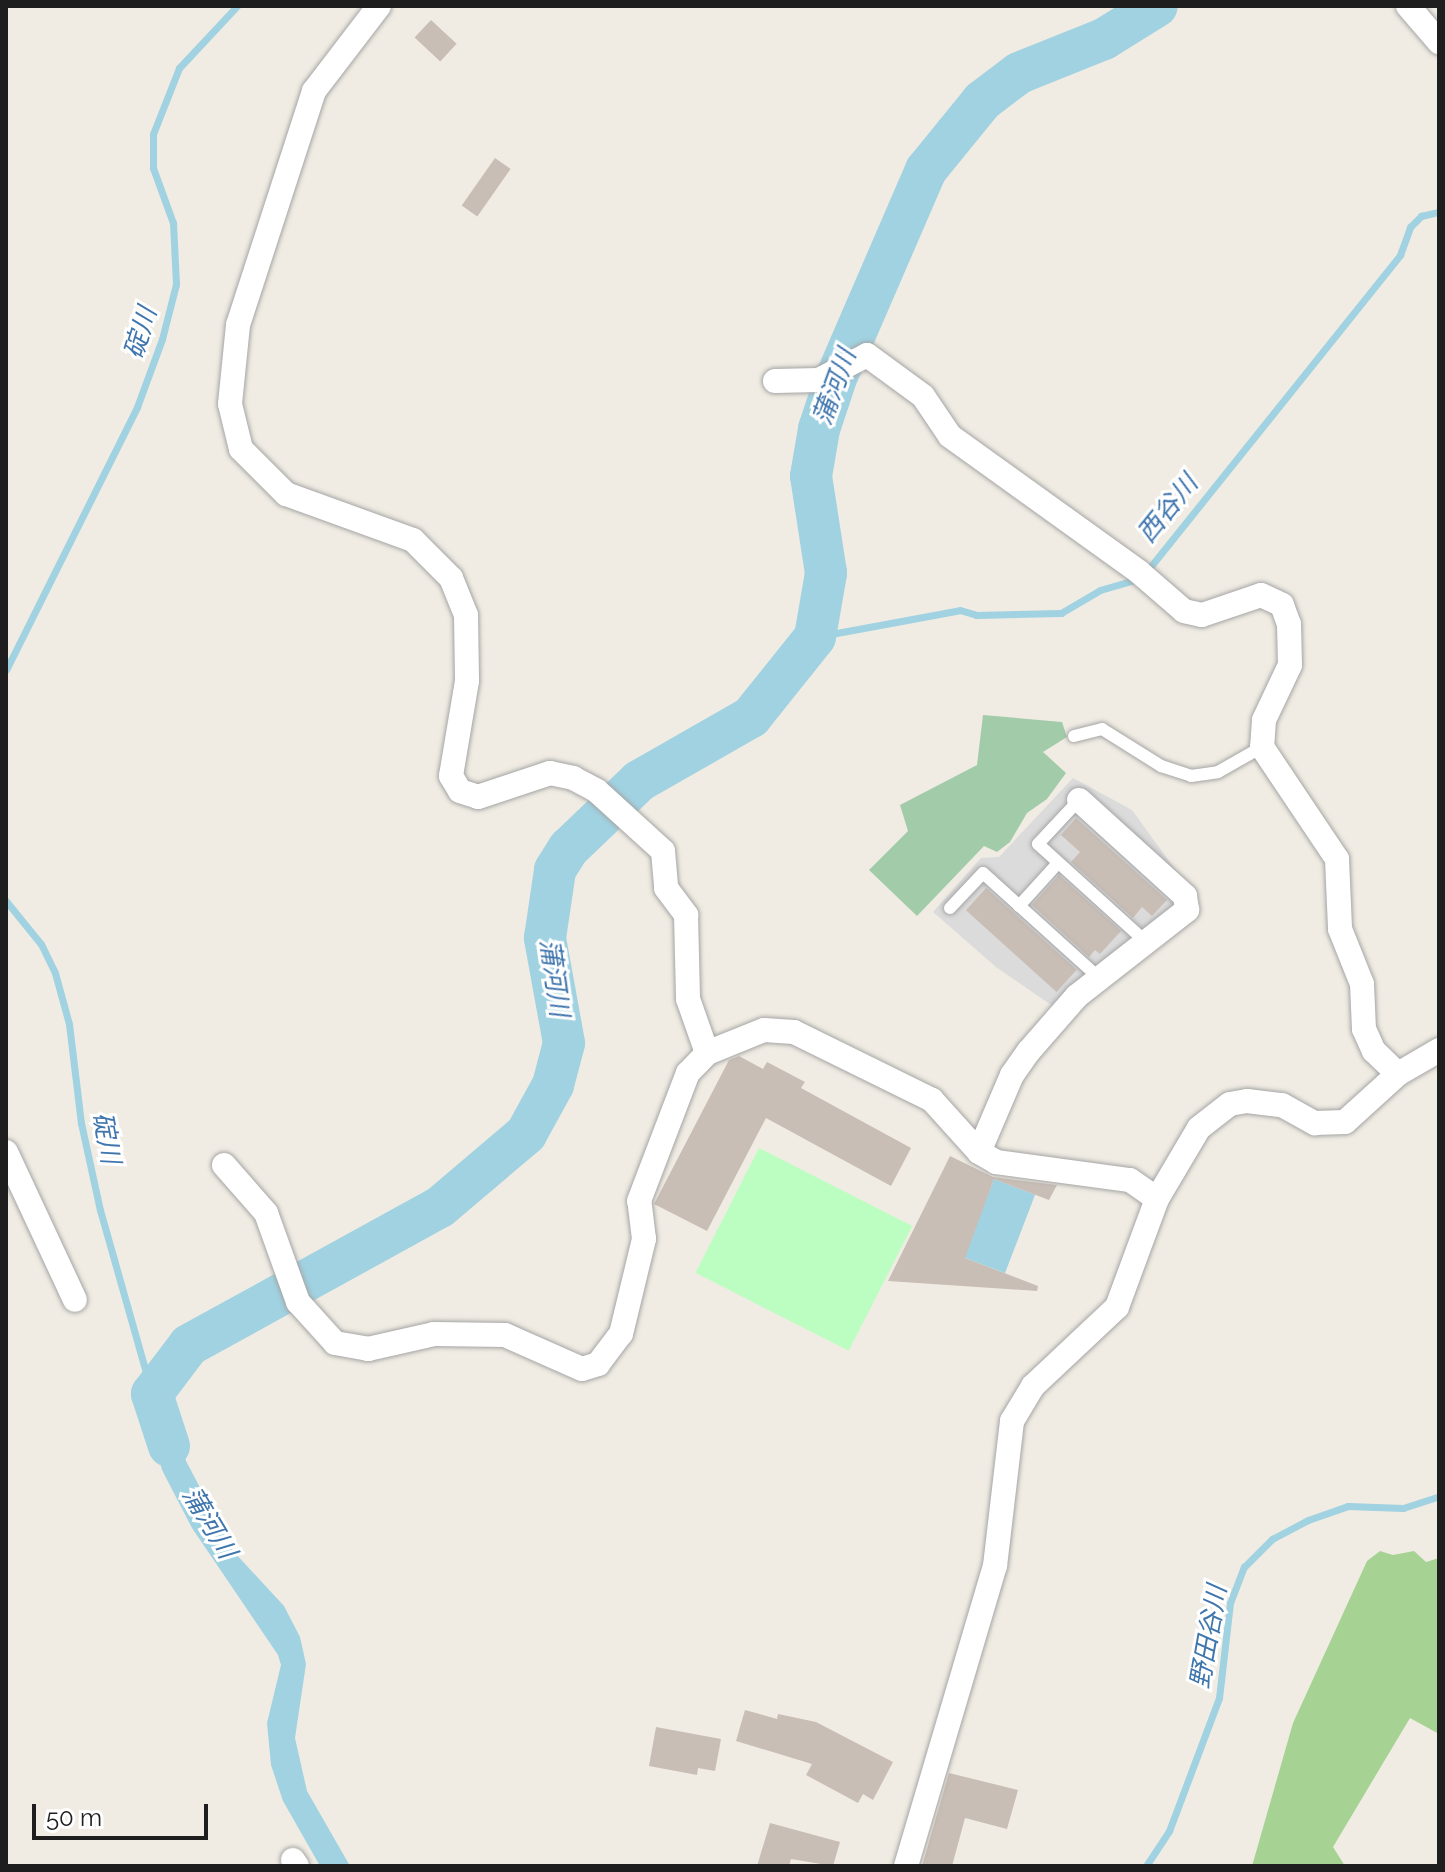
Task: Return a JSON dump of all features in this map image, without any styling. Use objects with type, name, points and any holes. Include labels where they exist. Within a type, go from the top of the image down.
[{"type":"street","points":[[379,6],[314,91],[238,325],[230,404],[241,449],[286,494],[413,540],[451,578],[466,615],[467,681],[451,776],[460,791],[478,797],[550,773],[597,791],[663,851],[666,888],[686,915],[688,999],[707,1053]]},
{"type":"street","points":[[1408,6],[1439,42]]},
{"type":"street","points":[[775,381],[819,380],[867,355],[923,396],[950,436],[1142,574],[1184,611],[1202,615],[1261,595],[1282,605],[1289,624],[1290,665],[1264,720],[1262,747],[1337,859],[1340,929],[1362,984],[1364,1029],[1374,1051],[1398,1074]]},
{"type":"street","points":[[979,1152],[1012,1075],[1098,977],[1182,917],[1185,896],[1079,800]]},
{"type":"street","points":[[224,1165],[266,1213],[288,1267],[298,1302],[335,1343],[368,1349],[434,1334],[505,1335],[582,1369],[598,1364],[621,1334],[644,1239],[639,1201],[688,1073],[707,1053],[764,1030],[794,1032],[932,1100],[979,1152],[996,1162],[1130,1180],[1157,1199]]},
{"type":"street","points":[[906,1866],[995,1566],[1012,1421],[1033,1386],[1117,1307],[1157,1199],[1199,1128],[1230,1104],[1264,1101],[1332,1125],[1360,1112],[1398,1074],[1439,1050]]},
{"type":"street","points":[[6,1152],[75,1300]]},
{"type":"lane","points":[[1074,736],[1102,729],[1161,766],[1191,776],[1218,772],[1262,747]]},
{"type":"lane","points":[[1079,800],[1038,844],[1147,943]]},
{"type":"lane","points":[[1019,906],[1058,863]]},
{"type":"lane","points":[[950,908],[983,873],[1098,977]]},
{"type":"shaded area","points":[[1073,778],[1132,810],[1182,879],[1182,903],[1054,1007],[996,967],[933,912],[981,858],[999,857]]},
{"type":"green space","points":[[983,715],[1062,722],[1067,737],[1043,752],[1066,773],[1047,799],[1027,813],[1010,842],[997,852],[984,846],[917,916],[869,870],[908,831],[900,805],[977,765]]},
{"type":"green space","points":[[759,1148],[912,1226],[849,1351],[695,1273]]},
{"type":"green space","points":[[1380,1551],[1393,1555],[1414,1551],[1426,1562],[1439,1558],[1439,1734],[1410,1718],[1333,1847],[1345,1866],[1252,1866],[1293,1723],[1367,1561]]},
{"type":"water","points":[[994,1179],[1035,1195],[1005,1273],[964,1257]]},
{"type":"water","points":[[152,1394],[171,1415],[186,1461],[234,1552],[284,1606],[300,1637],[306,1664],[295,1738],[307,1791],[350,1866],[320,1866],[283,1801],[271,1765],[267,1723],[281,1665],[278,1655],[192,1528],[162,1470],[148,1416]]},
{"type":"building","points":[[431,20],[457,44],[440,61],[415,38]]},
{"type":"building","points":[[495,158],[511,169],[477,216],[462,206]]},
{"type":"building","points":[[1076,818],[1167,900],[1152,916],[1142,907],[1133,918],[1071,862],[1080,852],[1061,835]]},
{"type":"building","points":[[1059,875],[1121,931],[1100,954],[1095,950],[1089,957],[1032,905]]},
{"type":"building","points":[[986,888],[1077,970],[1057,992],[966,910]]},
{"type":"building","points":[[739,1056],[763,1069],[767,1062],[805,1082],[801,1088],[911,1148],[891,1186],[766,1118],[707,1231],[654,1204],[729,1060]]},
{"type":"building","points":[[950,1156],[993,1177],[1057,1185],[1049,1200],[994,1179],[965,1258],[1038,1286],[1037,1291],[888,1281]]},
{"type":"building","points":[[745,1710],[777,1719],[778,1714],[816,1722],[893,1762],[873,1800],[863,1794],[858,1803],[806,1775],[812,1764],[736,1741]]},
{"type":"building","points":[[656,1727],[721,1739],[715,1771],[698,1768],[697,1775],[649,1766]]},
{"type":"building","points":[[949,1773],[1018,1790],[1007,1829],[965,1818],[952,1866],[922,1866]]},
{"type":"building","points":[[770,1823],[840,1842],[833,1866],[791,1859],[789,1866],[757,1866]]},
{"type":"waterway","name":"碇川","points":[[6,670],[137,407],[162,339],[176,284],[173,223],[153,168],[153,134],[179,68],[237,6]]},
{"type":"waterway","name":"蒲河川","points":[[169,1446],[152,1394],[189,1345],[440,1207],[526,1134],[553,1085],[564,1043],[545,938],[555,870],[569,848],[639,781],[751,717],[815,637],[826,573],[811,476],[819,429],[836,378],[926,170],[982,101],[1019,73],[1104,39],[1157,6]]},
{"type":"waterway","name":"西谷川","points":[[1147,571],[1400,255],[1410,227],[1421,216],[1439,212]]},
{"type":"waterway","name":"西谷川","points":[[815,637],[960,610],[976,615],[1061,613],[1100,590],[1138,579]]},
{"type":"waterway","name":"碇川","points":[[6,901],[41,944],[55,973],[69,1024],[81,1123],[100,1210],[152,1394]]},
{"type":"waterway","name":"野田谷川","points":[[1146,1866],[1169,1831],[1219,1698],[1230,1603],[1244,1567],[1272,1539],[1308,1520],[1348,1506],[1403,1508],[1439,1496]]}]
